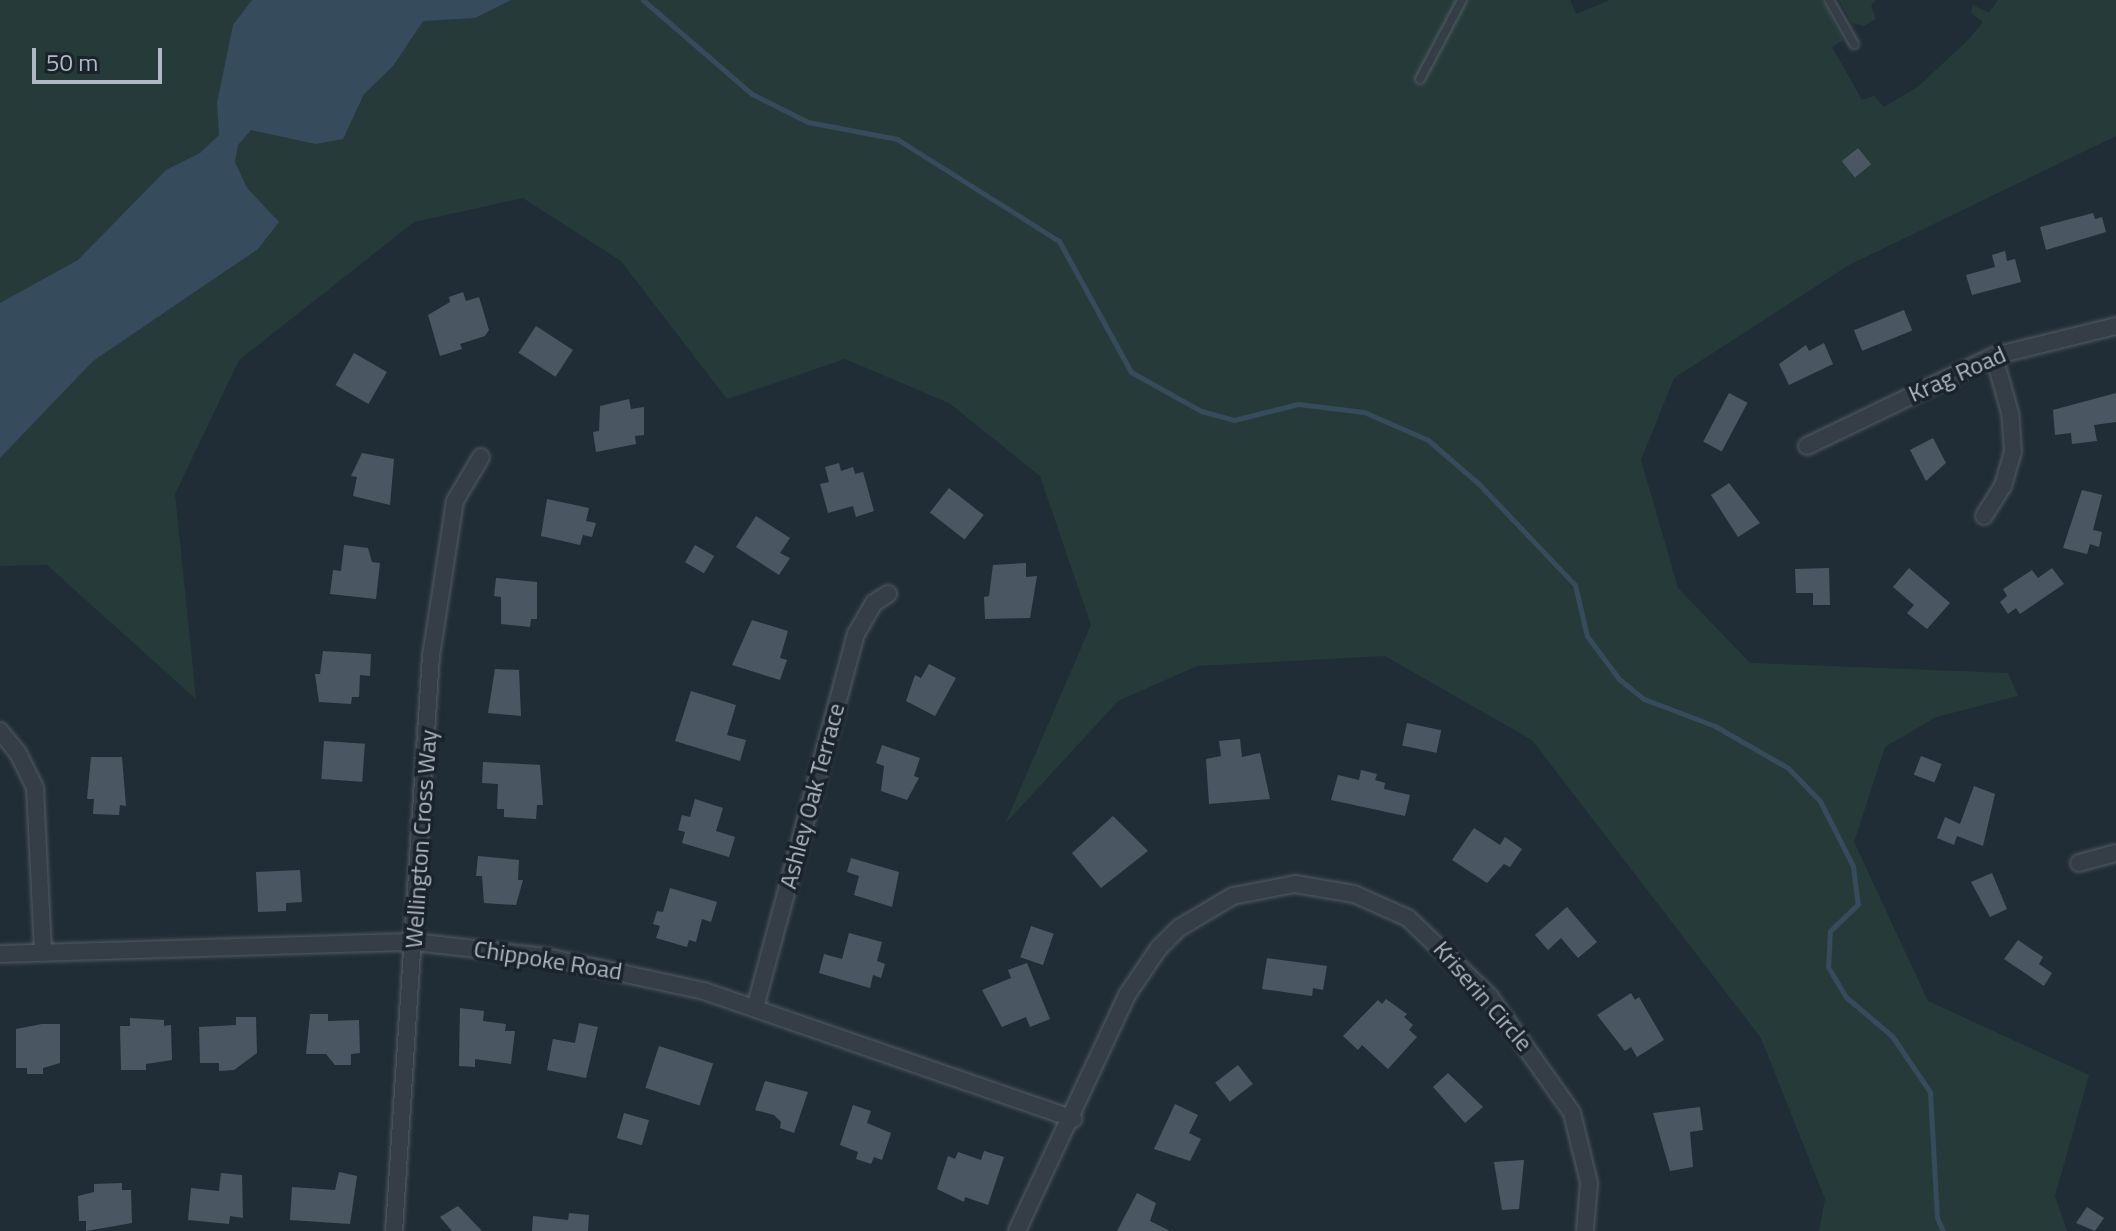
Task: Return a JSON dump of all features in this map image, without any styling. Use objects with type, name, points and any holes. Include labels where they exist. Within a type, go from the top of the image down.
[{"type":"street","name":"Krag Road","points":[[1807,446],[1994,356],[2116,326]]},
{"type":"street","points":[[1984,516],[2003,486],[2013,452],[2010,413],[1994,356]]},
{"type":"street","name":"Wellington Cross Way","points":[[394,1231],[442,563],[455,501],[481,457]]},
{"type":"street","name":"Ashley Oak Terrace","points":[[755,1008],[856,634],[874,603],[888,594]]},
{"type":"street","points":[[0,731],[18,753],[35,788],[43,952]]},
{"type":"street","points":[[2079,863],[2116,853]]},
{"type":"street","name":"Kriserin Circle","points":[[1017,1231],[1073,1119],[1127,995],[1159,948],[1179,928],[1207,908],[1254,889],[1325,887],[1382,904],[1427,933],[1527,1043],[1561,1092],[1581,1139],[1591,1199],[1585,1231]]},
{"type":"street","name":"Chippoke Road","points":[[0,954],[414,942],[618,969],[755,1008],[1073,1119]]},
{"type":"lane","points":[[1420,79],[1462,0]]},
{"type":"lane","points":[[1829,0],[1854,44]]},
{"type":"green space","points":[[0,0],[1570,0],[1576,14],[1610,0],[1822,0],[1843,40],[1832,47],[1862,100],[1874,96],[1884,107],[1919,86],[1969,39],[1983,22],[1971,13],[1973,5],[1989,13],[1998,0],[2116,0],[2116,136],[1849,265],[1674,378],[1641,460],[1678,588],[1750,663],[2008,673],[2018,696],[1936,717],[1885,747],[1854,842],[1928,1001],[2089,1075],[2055,1196],[2067,1231],[1819,1231],[1825,1199],[1761,1038],[1532,740],[1385,656],[1197,666],[1118,701],[1005,824],[1091,625],[1040,476],[949,403],[845,359],[727,399],[621,261],[523,198],[414,222],[239,360],[175,494],[196,699],[47,565],[0,566]]},
{"type":"green space","points":[[1839,0],[1876,0],[1871,5],[1876,19],[1864,26],[1852,23]]},
{"type":"water","points":[[252,0],[511,0],[475,18],[423,21],[393,66],[364,94],[343,139],[316,144],[251,130],[238,145],[235,162],[247,188],[279,222],[258,249],[93,361],[0,458],[0,303],[78,260],[166,170],[200,153],[219,135],[217,103],[233,25]]},
{"type":"building","points":[[1858,148],[1871,164],[1855,178],[1842,161]]},
{"type":"building","points":[[2093,213],[2095,219],[2102,217],[2106,232],[2046,250],[2040,227]]},
{"type":"building","points":[[2005,251],[2007,261],[2015,259],[2021,282],[1972,295],[1966,275],[1995,267],[1992,255]]},
{"type":"building","points":[[463,292],[466,301],[479,297],[489,330],[485,336],[460,344],[462,349],[440,356],[428,315],[450,302],[449,297]]},
{"type":"building","points":[[1904,310],[1912,330],[1862,351],[1854,330]]},
{"type":"building","points":[[536,326],[573,350],[555,377],[519,353]]},
{"type":"building","points":[[1824,343],[1833,364],[1789,385],[1779,364],[1806,345],[1809,351]]},
{"type":"building","points":[[354,353],[387,372],[368,404],[336,385]]},
{"type":"building","points":[[1729,393],[1748,403],[1722,451],[1703,442]]},
{"type":"building","points":[[2116,393],[2116,422],[2094,425],[2097,441],[2072,444],[2071,433],[2055,435],[2053,410]]},
{"type":"building","points":[[629,399],[631,409],[644,407],[644,435],[635,436],[636,444],[596,452],[593,432],[599,431],[600,406]]},
{"type":"building","points":[[1933,438],[1946,463],[1926,481],[1910,450]]},
{"type":"building","points":[[362,453],[394,459],[390,505],[353,496],[357,477],[351,476]]},
{"type":"building","points":[[839,463],[841,471],[853,467],[855,474],[863,472],[874,511],[856,517],[853,506],[828,513],[820,484],[829,482],[825,467]]},
{"type":"building","points":[[1729,483],[1760,523],[1738,537],[1711,495]]},
{"type":"building","points":[[949,488],[984,515],[965,540],[930,512]]},
{"type":"building","points":[[2082,490],[2102,495],[2093,530],[2102,532],[2099,547],[2090,544],[2087,554],[2063,548]]},
{"type":"building","points":[[547,499],[589,508],[586,521],[596,523],[592,537],[583,535],[580,545],[541,536]]},
{"type":"building","points":[[756,516],[790,538],[780,553],[790,558],[779,575],[736,547]]},
{"type":"building","points":[[344,545],[368,548],[372,562],[380,563],[376,599],[330,594],[333,570],[341,571]]},
{"type":"building","points":[[695,545],[714,556],[704,573],[685,562]]},
{"type":"building","points":[[1026,563],[1026,577],[1037,576],[1030,618],[985,619],[984,597],[989,596],[993,565]]},
{"type":"building","points":[[1829,568],[1830,605],[1813,605],[1813,593],[1796,593],[1795,569]]},
{"type":"building","points":[[1909,568],[1950,603],[1927,629],[1907,613],[1914,605],[1893,587]]},
{"type":"building","points":[[2052,568],[2064,584],[2020,614],[2016,608],[2008,614],[2000,602],[2007,596],[2003,589],[2032,570],[2038,578]]},
{"type":"building","points":[[496,578],[537,582],[537,619],[531,619],[530,627],[501,624],[501,597],[494,596]]},
{"type":"building","points":[[752,620],[788,631],[780,658],[787,660],[780,680],[732,665]]},
{"type":"building","points":[[323,651],[371,654],[370,676],[360,675],[359,697],[352,697],[351,704],[319,702],[315,674],[320,674]]},
{"type":"building","points":[[929,664],[956,678],[935,716],[906,701],[915,675],[921,678]]},
{"type":"building","points":[[495,669],[519,670],[521,716],[488,713]]},
{"type":"building","points":[[691,691],[736,705],[727,735],[746,740],[740,761],[675,741]]},
{"type":"building","points":[[1407,723],[1441,730],[1436,753],[1402,745]]},
{"type":"building","points":[[1240,739],[1242,757],[1260,753],[1270,799],[1209,804],[1206,759],[1221,756],[1219,741]]},
{"type":"building","points":[[324,741],[365,744],[362,782],[321,779]]},
{"type":"building","points":[[882,745],[920,758],[914,776],[919,778],[907,800],[881,791],[884,766],[876,763]]},
{"type":"building","points":[[1921,756],[1942,764],[1934,783],[1914,775]]},
{"type":"building","points":[[91,757],[122,757],[126,806],[120,805],[119,815],[93,814],[94,799],[87,799]]},
{"type":"building","points":[[483,762],[540,765],[543,805],[537,805],[536,819],[504,817],[504,809],[497,809],[498,784],[482,783]]},
{"type":"building","points":[[1361,770],[1377,774],[1375,780],[1385,783],[1384,789],[1410,795],[1405,816],[1331,800],[1338,775],[1359,780]]},
{"type":"building","points":[[1974,786],[1995,794],[1983,846],[1957,836],[1954,845],[1937,838],[1945,817],[1960,824]]},
{"type":"building","points":[[695,799],[723,808],[716,831],[735,837],[729,857],[682,843],[685,832],[678,830],[682,815],[690,817]]},
{"type":"building","points":[[1113,816],[1148,851],[1101,888],[1072,853]]},
{"type":"building","points":[[1474,828],[1500,845],[1505,837],[1522,849],[1510,867],[1504,864],[1487,883],[1452,860]]},
{"type":"building","points":[[478,856],[519,860],[518,880],[523,880],[516,905],[484,903],[482,876],[476,876]]},
{"type":"building","points":[[851,858],[899,872],[892,907],[854,895],[859,876],[847,872]]},
{"type":"building","points":[[300,870],[302,902],[286,903],[286,911],[258,912],[256,872]]},
{"type":"building","points":[[1992,873],[2007,909],[1990,917],[1971,882]]},
{"type":"building","points":[[670,888],[717,902],[711,922],[702,919],[696,942],[689,940],[687,947],[656,938],[660,926],[653,924],[657,911],[663,912]]},
{"type":"building","points":[[1567,907],[1597,942],[1578,958],[1561,938],[1548,950],[1535,935]]},
{"type":"building","points":[[1031,926],[1054,934],[1043,965],[1020,957]]},
{"type":"building","points":[[849,933],[882,942],[877,961],[885,964],[881,978],[873,975],[870,988],[819,973],[824,954],[842,959]]},
{"type":"building","points":[[2018,940],[2043,957],[2039,964],[2052,973],[2044,986],[2004,959]]},
{"type":"building","points":[[1267,958],[1327,966],[1323,990],[1313,988],[1312,996],[1262,989]]},
{"type":"building","points":[[1027,963],[1050,1019],[1030,1027],[1026,1017],[1002,1027],[982,990],[1011,978],[1008,970]]},
{"type":"building","points":[[1631,993],[1635,1000],[1639,997],[1664,1040],[1637,1057],[1631,1047],[1625,1051],[1597,1015]]},
{"type":"building","points":[[1386,999],[1407,1014],[1404,1017],[1413,1025],[1409,1030],[1417,1037],[1388,1069],[1362,1045],[1358,1050],[1343,1036],[1378,1000],[1382,1004]]},
{"type":"building","points":[[460,1008],[484,1011],[483,1021],[506,1024],[505,1031],[515,1031],[511,1064],[475,1059],[475,1067],[459,1066]]},
{"type":"building","points":[[310,1014],[328,1014],[328,1021],[359,1020],[360,1053],[351,1054],[351,1065],[335,1065],[326,1054],[306,1054]]},
{"type":"building","points":[[236,1017],[256,1017],[257,1053],[234,1070],[219,1071],[219,1063],[200,1063],[199,1027],[236,1025]]},
{"type":"building","points":[[130,1018],[164,1020],[164,1026],[171,1025],[172,1060],[146,1064],[146,1070],[121,1070],[120,1026],[130,1026]]},
{"type":"building","points":[[579,1023],[598,1027],[586,1078],[547,1070],[553,1039],[575,1043]]},
{"type":"building","points":[[60,1024],[60,1063],[43,1068],[43,1074],[27,1074],[27,1068],[16,1068],[16,1029]]},
{"type":"building","points":[[659,1046],[713,1064],[700,1105],[645,1088]]},
{"type":"building","points":[[1238,1065],[1253,1084],[1230,1102],[1215,1083]]},
{"type":"building","points":[[1448,1073],[1483,1107],[1465,1123],[1433,1087]]},
{"type":"building","points":[[765,1081],[808,1092],[794,1133],[780,1128],[781,1122],[774,1115],[755,1110]]},
{"type":"building","points":[[1175,1104],[1198,1115],[1189,1133],[1201,1139],[1190,1161],[1154,1149]]},
{"type":"building","points":[[853,1105],[871,1111],[867,1123],[891,1133],[882,1160],[874,1157],[871,1164],[856,1159],[858,1152],[840,1145]]},
{"type":"building","points":[[1700,1107],[1703,1130],[1690,1132],[1693,1167],[1670,1171],[1653,1113]]},
{"type":"building","points":[[624,1113],[649,1120],[642,1145],[617,1138]]},
{"type":"building","points":[[984,1151],[1004,1157],[988,1205],[965,1197],[964,1202],[937,1189],[948,1156],[955,1159],[958,1152],[981,1160]]},
{"type":"building","points":[[1524,1160],[1519,1209],[1502,1210],[1494,1162]]},
{"type":"building","points":[[339,1172],[357,1176],[350,1224],[290,1220],[292,1187],[335,1190]]},
{"type":"building","points":[[221,1173],[242,1175],[243,1218],[230,1216],[229,1224],[188,1220],[191,1188],[219,1191]]},
{"type":"building","points":[[122,1183],[122,1190],[131,1190],[132,1223],[86,1231],[86,1221],[79,1221],[78,1196],[94,1192],[94,1184]]},
{"type":"building","points":[[1137,1193],[1156,1203],[1150,1221],[1170,1231],[1117,1231]]},
{"type":"building","points":[[458,1206],[482,1231],[452,1231],[440,1217]]},
{"type":"building","points":[[2087,1207],[2104,1218],[2095,1231],[2076,1223]]},
{"type":"building","points":[[569,1213],[589,1215],[588,1231],[532,1231],[533,1216],[568,1220]]},
{"type":"waterway","points":[[643,0],[752,94],[808,122],[897,139],[1059,241],[1131,372],[1201,411],[1234,420],[1298,404],[1364,412],[1428,440],[1478,483],[1575,585],[1587,636],[1619,679],[1644,699],[1715,726],[1788,768],[1820,801],[1853,866],[1858,904],[1830,931],[1828,967],[1846,997],[1892,1036],[1930,1092],[1937,1218],[1943,1231]]}]
